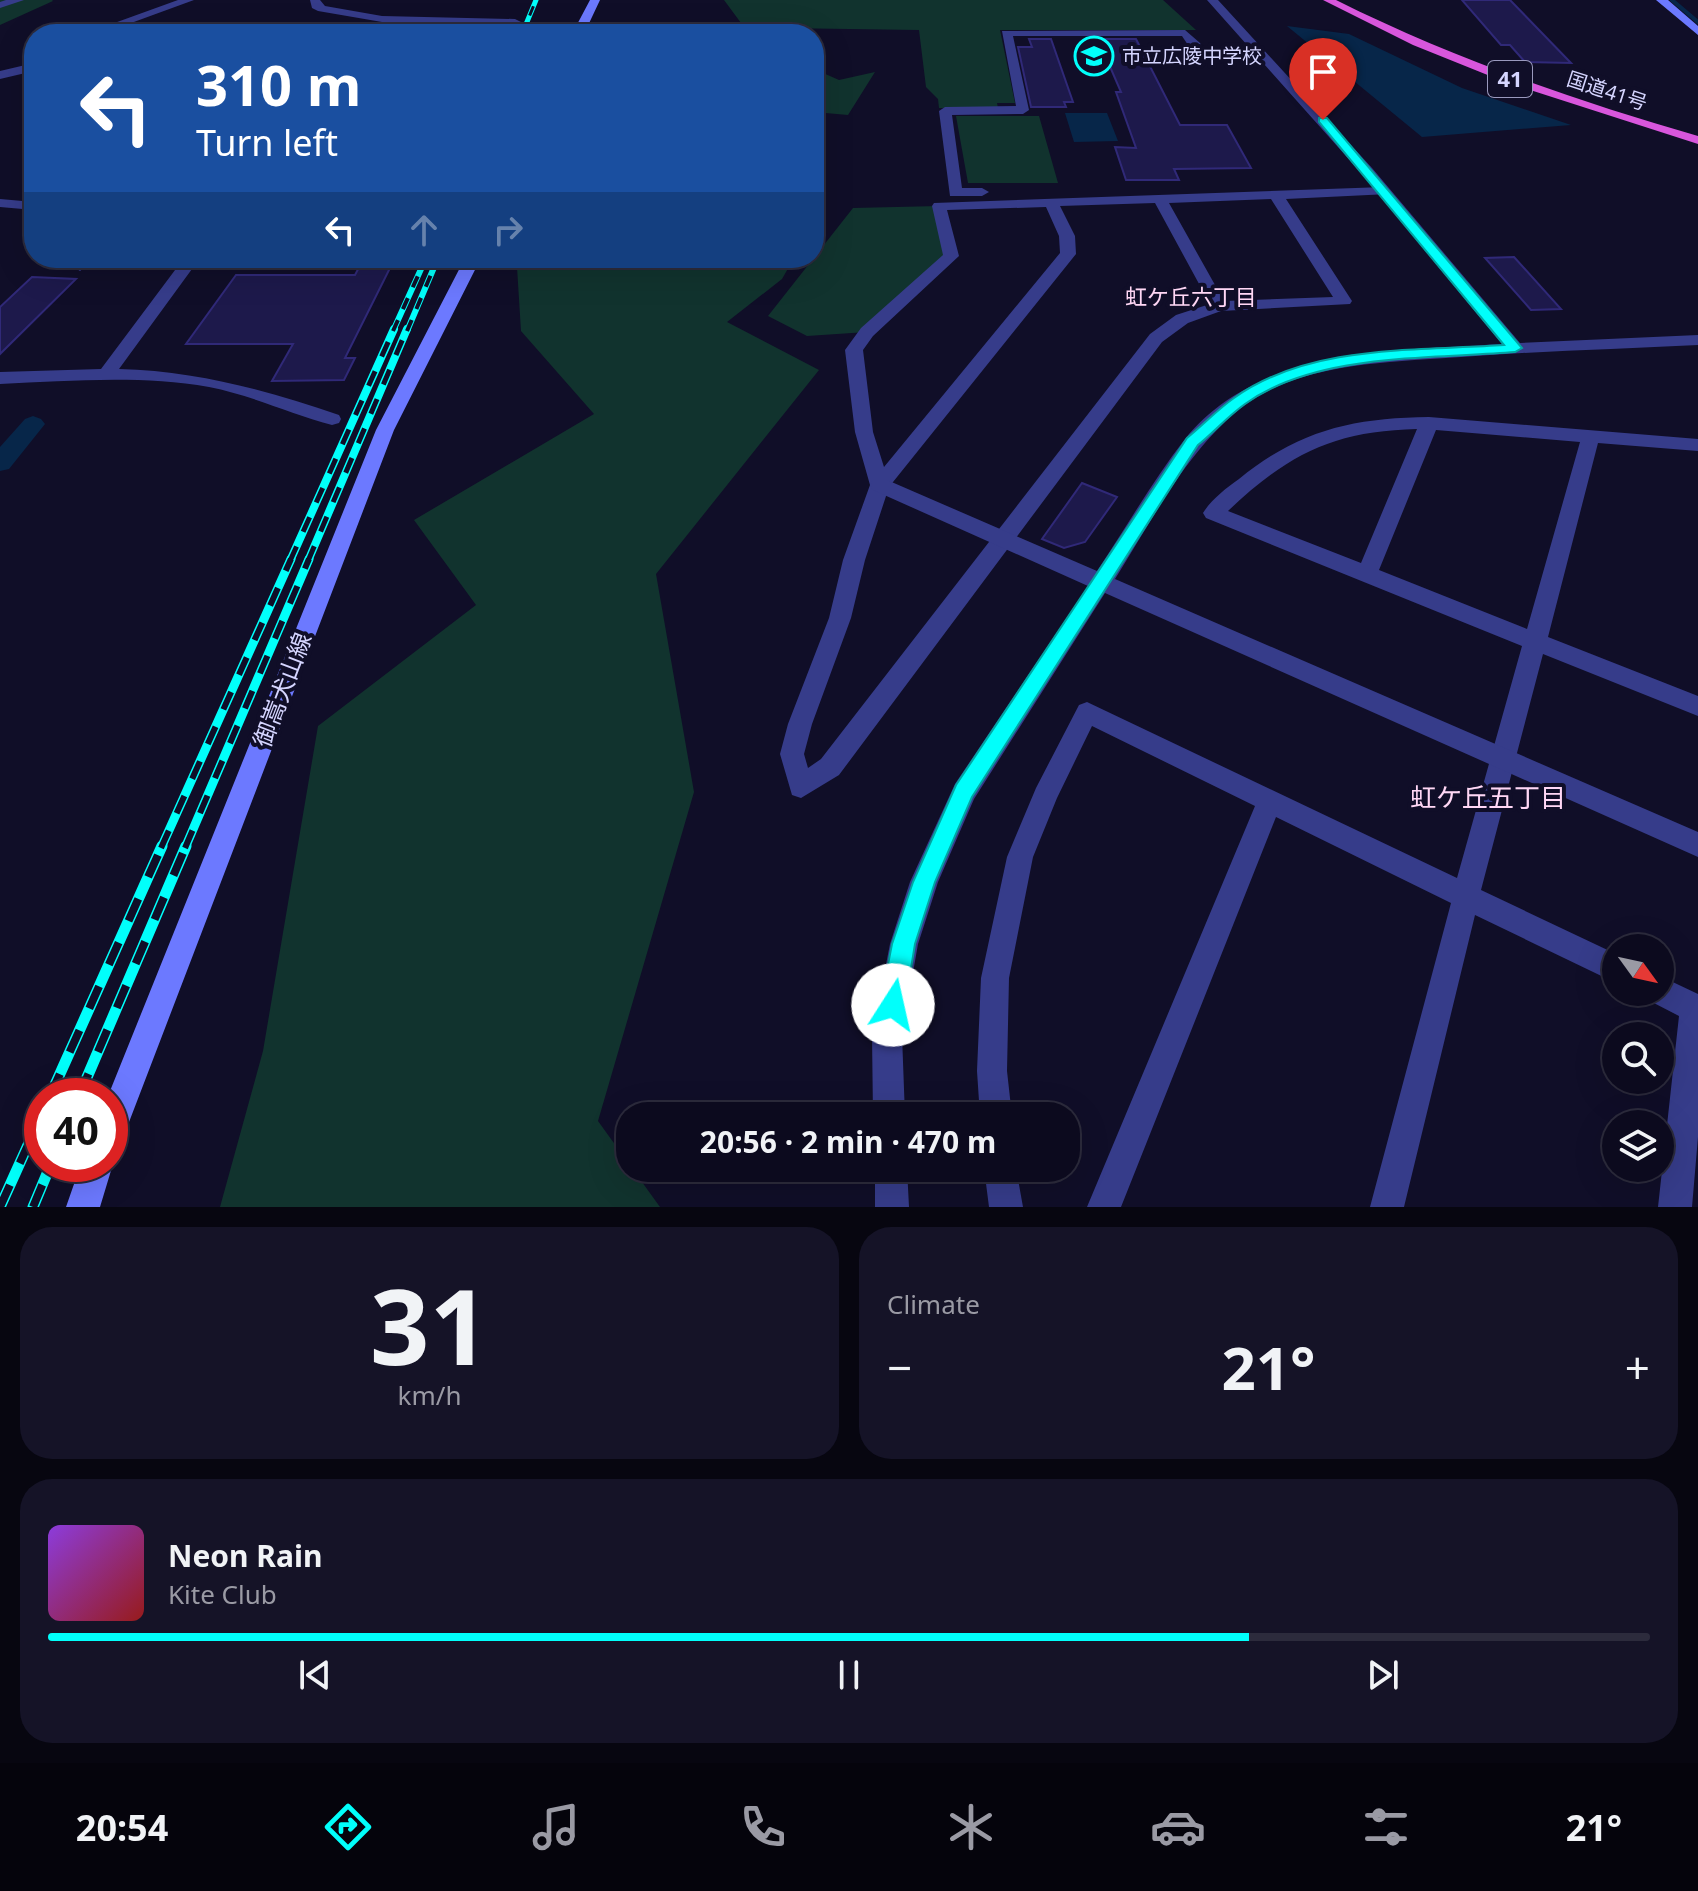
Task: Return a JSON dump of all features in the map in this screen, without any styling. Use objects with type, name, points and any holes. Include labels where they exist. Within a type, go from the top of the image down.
[{"type":"highway","name":"国道41号","points":[[1328,0],[1455,59],[1630,121],[1698,140]]},
{"type":"highway","name":"国道41号","points":[[1354,0],[1406,26],[1517,71],[1698,128]]},
{"type":"main road","points":[[583,24],[595,0]]},
{"type":"main road","points":[[1661,0],[1698,32]]},
{"type":"main road","name":"御嵩犬山線","points":[[128,1084],[385,430],[468,268]]},
{"type":"main road","points":[[83,1207],[91,1182]]},
{"type":"street","points":[[0,5],[19,0]]},
{"type":"street","points":[[119,24],[189,0]]},
{"type":"street","points":[[315,0],[316,6],[322,9],[382,19],[437,14],[514,24]]},
{"type":"street","points":[[1212,0],[1286,78],[1515,348]]},
{"type":"street","points":[[426,24],[437,14]]},
{"type":"street","points":[[1183,187],[955,193],[945,111],[1023,110],[1006,33],[1185,33],[1202,57]]},
{"type":"street","points":[[0,75],[24,69]]},
{"type":"street","points":[[880,485],[864,432],[854,350],[867,332],[951,256],[939,206],[1384,191]]},
{"type":"street","points":[[1051,203],[1067,236],[1068,254],[880,485],[854,560],[840,618],[800,724],[792,754],[801,787],[830,767],[1156,338],[1182,319],[1219,306],[1344,301],[1276,195]]},
{"type":"street","points":[[1160,199],[1219,306]]},
{"type":"street","points":[[0,203],[24,205]]},
{"type":"street","points":[[106,375],[185,268]]},
{"type":"street","points":[[889,1102],[887,1035],[904,944],[924,882],[964,792],[1193,442],[1240,400],[1279,380],[1351,360],[1515,348],[1698,340]]},
{"type":"street","points":[[0,378],[106,375],[188,379],[228,385],[332,419]]},
{"type":"street","points":[[1698,445],[1388,422],[1313,437],[1274,459],[1213,513],[1698,706]]},
{"type":"street","points":[[1367,574],[1429,423]]},
{"type":"street","points":[[1387,1207],[1466,896],[1591,435]]},
{"type":"street","points":[[880,485],[1698,845]]},
{"type":"street","points":[[995,1102],[992,1071],[995,978],[1020,857],[1045,796],[1087,712],[1602,962]]},
{"type":"street","points":[[1104,1207],[1270,800]]},
{"type":"street","points":[[1674,998],[1697,1009],[1675,1207]]},
{"type":"street","points":[[891,1182],[892,1207]]},
{"type":"street","points":[[1002,1182],[1006,1207]]},
{"type":"green space","points":[[0,0],[52,0],[53,1],[0,25]]},
{"type":"green space","points":[[724,0],[1163,0],[1196,30],[1000,30],[1015,103],[997,103],[998,108],[939,108],[938,99],[926,87],[919,30],[741,23]]},
{"type":"green space","points":[[875,72],[848,115],[824,113],[824,73],[839,80]]},
{"type":"green space","points":[[956,116],[1039,116],[1058,183],[968,183]]},
{"type":"green space","points":[[939,206],[951,256],[867,332],[807,336],[768,316],[806,268],[824,268],[824,245],[853,208]]},
{"type":"green space","points":[[517,268],[788,268],[782,279],[727,322],[819,370],[656,574],[694,792],[598,1121],[616,1146],[616,1182],[642,1182],[660,1207],[220,1207],[263,1051],[318,726],[476,605],[414,520],[594,414],[521,331]]},
{"type":"water","points":[[1287,26],[1349,34],[1462,88],[1571,125],[1422,137]]},
{"type":"water","points":[[1065,113],[1107,113],[1118,141],[1074,142]]},
{"type":"building","points":[[1462,0],[1510,0],[1571,63],[1525,62],[1510,45],[1501,45]]},
{"type":"building","points":[[1029,39],[1051,39],[1073,102],[1064,102],[1066,107],[1031,107],[1018,47],[1032,47]]},
{"type":"building","points":[[1098,39],[1136,39],[1180,125],[1227,125],[1251,168],[1174,169],[1179,180],[1126,180],[1115,147],[1136,148],[1116,92],[1121,92]]},
{"type":"building","points":[[1514,257],[1561,309],[1531,310],[1485,258]]},
{"type":"building","points":[[359,268],[390,268],[345,358],[355,358],[344,380],[272,381],[293,344],[186,344],[236,275],[355,275]]},
{"type":"building","points":[[32,277],[76,279],[0,354],[0,307]]},
{"type":"building","points":[[1082,483],[1117,497],[1085,542],[1064,548],[1042,539]]},
{"type":"waterway","points":[[1672,0],[1698,22]]},
{"type":"waterway","points":[[0,463],[33,424]]},
{"type":"railway","points":[[526,24],[536,0]]},
{"type":"railway","points":[[393,331],[421,268]]},
{"type":"railway","points":[[407,331],[434,268]]},
{"type":"railway","points":[[290,561],[394,329]]},
{"type":"railway","points":[[308,561],[407,329]]},
{"type":"railway","points":[[161,848],[291,559]]},
{"type":"railway","points":[[185,848],[309,559]]},
{"type":"railway","points":[[58,1078],[162,846]]},
{"type":"railway","points":[[87,1078],[186,846]]},
{"type":"railway","points":[[0,1207],[24,1154]]},
{"type":"railway","points":[[33,1207],[43,1182]]},
{"type":"place","name":"市立広陵中学校","points":[[1094,56]]},
{"type":"district","name":"虹ケ丘六丁目","points":[[1191,297]]},
{"type":"district","name":"虹ケ丘五丁目","points":[[1488,798]]},
{"type":"route","points":[[893,1005],[904,944],[924,882],[964,792],[1193,442],[1240,400],[1307,370],[1351,360],[1515,348],[1323,120]]}]
